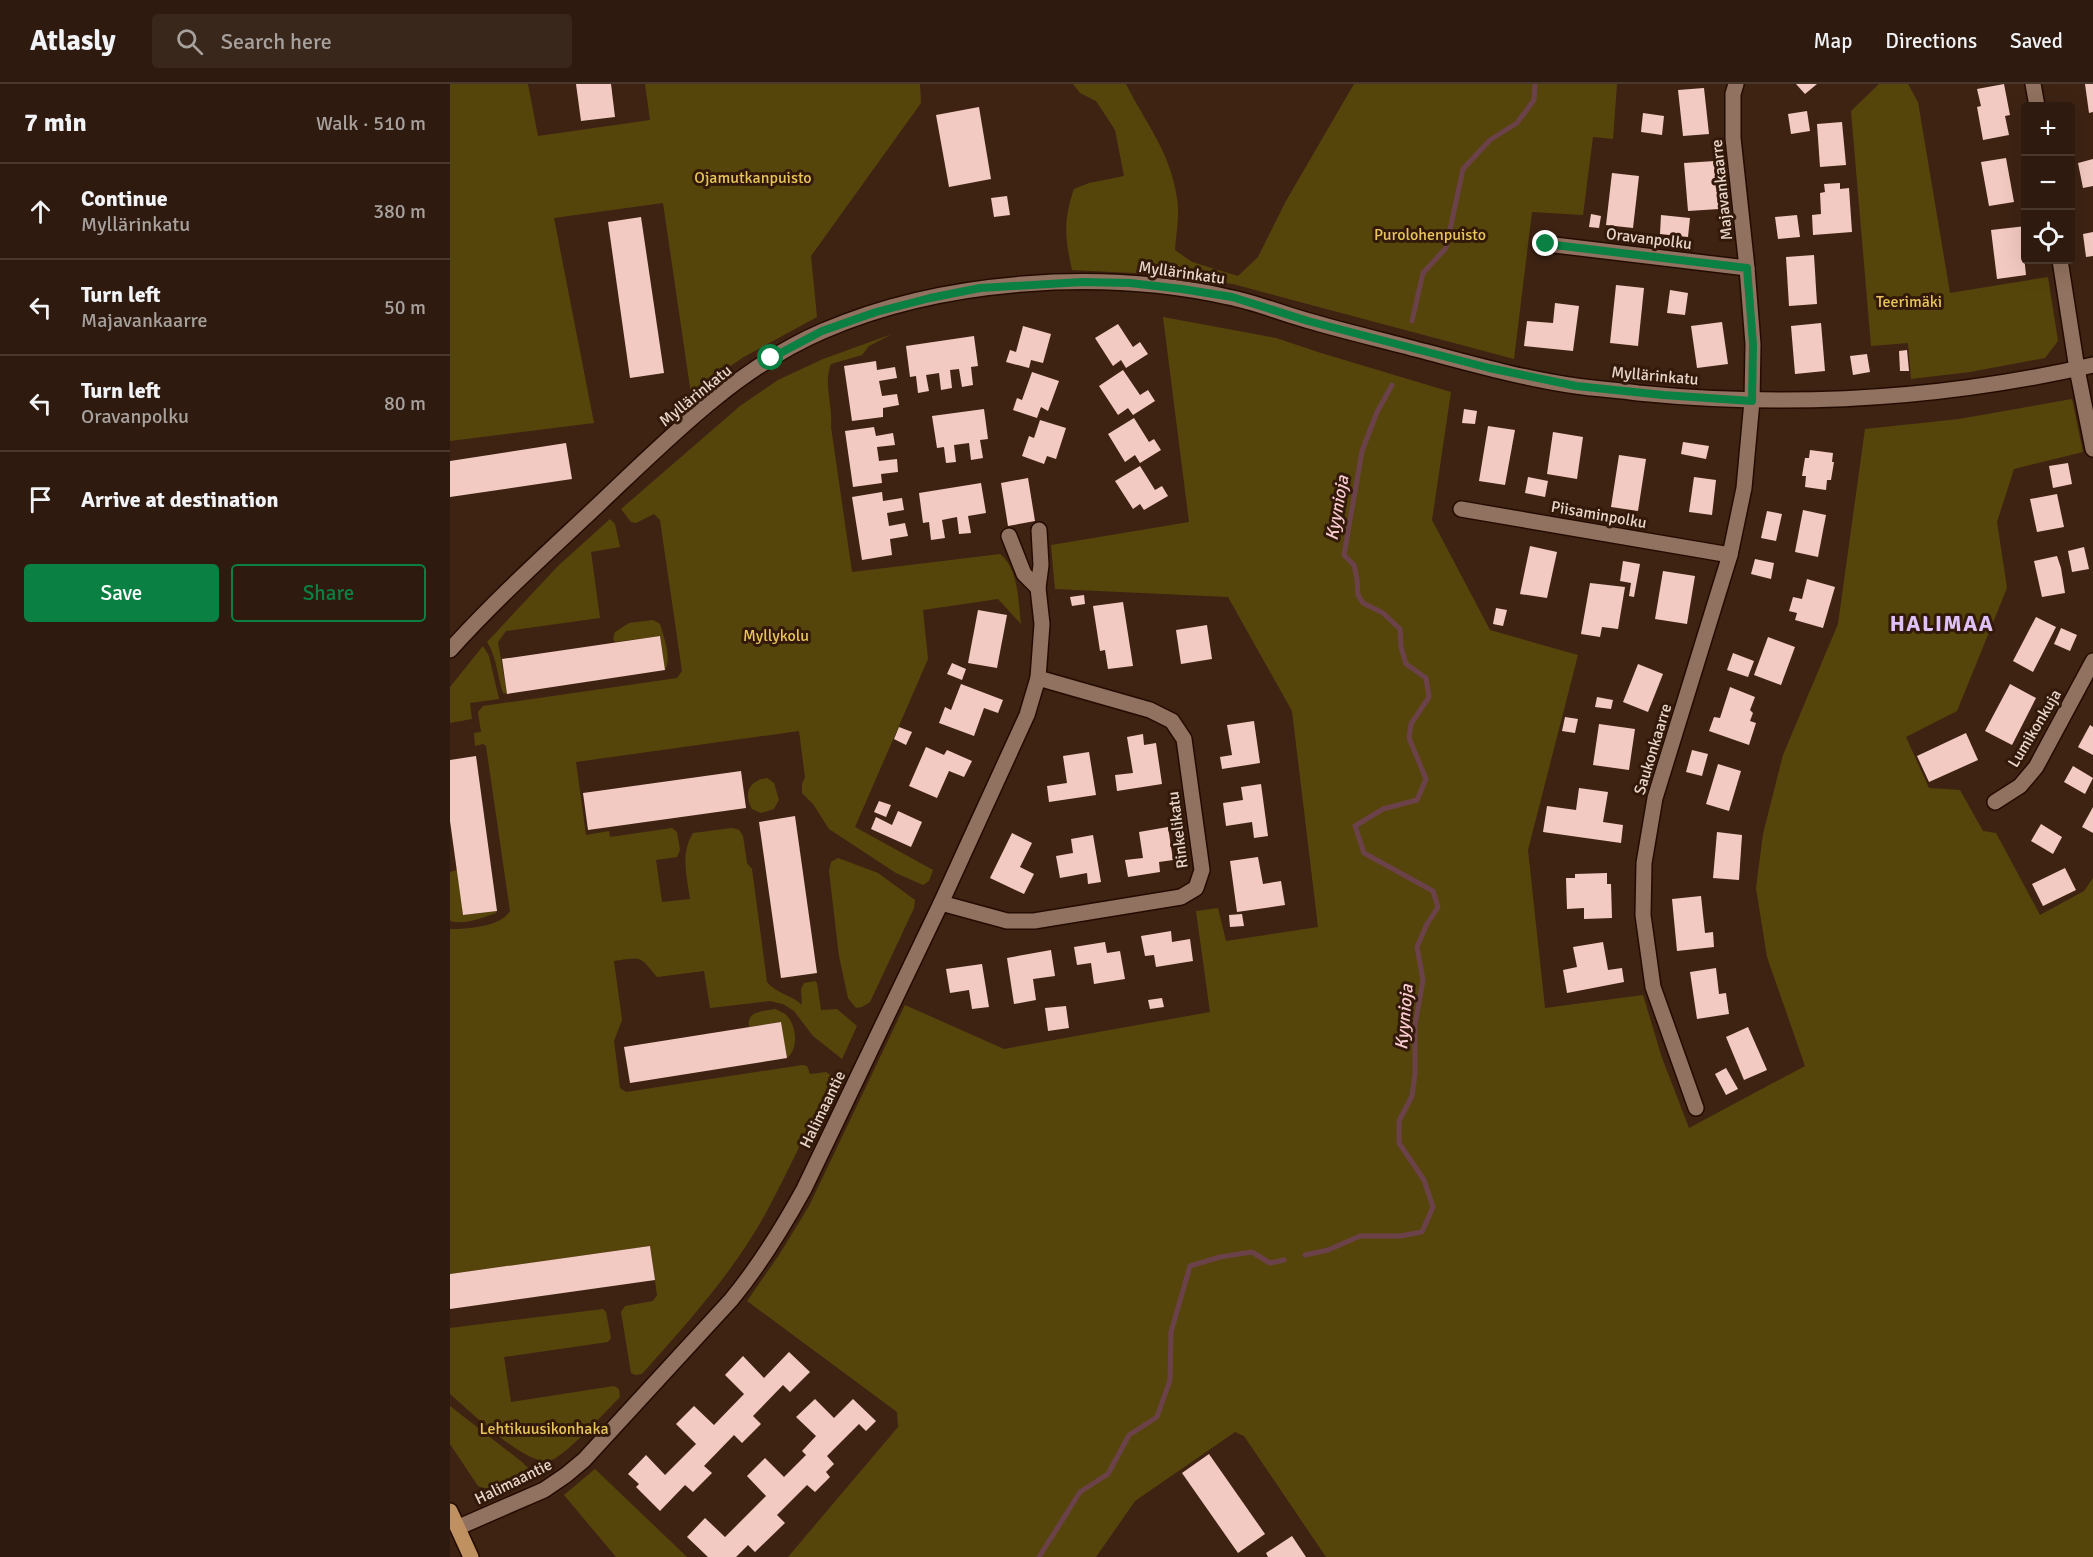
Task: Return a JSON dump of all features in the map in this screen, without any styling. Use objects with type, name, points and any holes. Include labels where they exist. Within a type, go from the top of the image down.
[{"type":"main road","points":[[450,1511],[471,1557]]},
{"type":"street","name":"Majavankaarre","points":[[1736,84],[1733,94],[1733,138],[1753,344],[1752,401]]},
{"type":"street","points":[[2033,84],[2036,102]]},
{"type":"street","name":"Oravanpolku","points":[[1546,244],[1747,268]]},
{"type":"street","points":[[2062,264],[2077,369],[2093,449]]},
{"type":"street","name":"Myllärinkatu","points":[[450,650],[490,607],[703,408],[771,358],[822,331],[876,312],[980,288],[1082,282],[1130,283],[1182,289],[1232,297],[1308,321],[1478,365],[1576,386],[1663,395],[1752,401],[1909,395],[1986,386],[2093,365]]},
{"type":"street","name":"Saukonkaarre","points":[[1696,1108],[1653,987],[1643,915],[1644,863],[1655,798],[1730,555],[1744,488],[1752,401]]},
{"type":"street","name":"Piisaminpolku","points":[[1461,508],[1730,555]]},
{"type":"street","name":"Halimaantie","points":[[459,1527],[544,1490],[575,1468],[731,1300],[754,1272],[779,1234],[804,1189],[941,903],[1027,715],[1038,678],[1042,624],[1038,588],[1041,565],[1039,530]]},
{"type":"street","points":[[1009,536],[1024,574],[1038,588]]},
{"type":"street","name":"Lumikonkuja","points":[[1995,802],[2020,786],[2036,767],[2093,662]]},
{"type":"street","name":"Rinkelikatu","points":[[941,903],[1007,921],[1034,921],[1181,897],[1196,888],[1202,870],[1184,739],[1172,722],[1150,710],[1038,678]]},
{"type":"green space","name":"Ojamutkanpuisto","points":[[450,84],[528,84],[538,136],[650,120],[645,84],[920,84],[921,103],[811,256],[817,317],[742,358],[691,394],[663,203],[554,218],[594,423],[450,441]]},
{"type":"green space","name":"Purolohenpuisto","points":[[1073,84],[1126,84],[1163,152],[1174,181],[1178,211],[1175,250],[1192,262],[1238,276],[1258,257],[1286,201],[1354,84],[1617,84],[1613,139],[1593,137],[1583,215],[1532,212],[1514,359],[1233,284],[1153,274],[1072,270],[1066,230],[1068,210],[1074,189],[1089,183],[1124,176],[1115,130],[1096,101],[1080,93]]},
{"type":"green space","name":"Teerimäki","points":[[1879,84],[1908,84],[1918,102],[1950,293],[2048,277],[2058,341],[2045,358],[1970,372],[1911,379],[1908,343],[1871,346],[1851,111]]},
{"type":"green space","points":[[1163,317],[1276,338],[1451,392],[1432,520],[1490,630],[1578,655],[1528,850],[1545,1008],[1643,995],[1662,1058],[1689,1128],[1805,1066],[1767,957],[1756,888],[1763,834],[1783,755],[1838,624],[1865,429],[1959,419],[2072,399],[2083,452],[2014,469],[1997,522],[2007,588],[1957,711],[1906,737],[1929,788],[1960,790],[1983,831],[1996,833],[2040,915],[2084,891],[2093,878],[2093,1557],[1326,1557],[1244,1436],[1235,1432],[1135,1501],[1096,1557],[788,1557],[898,1427],[897,1412],[747,1301],[809,1206],[905,1005],[1004,1049],[1210,1012],[1196,911],[1218,908],[1226,941],[1318,927],[1292,711],[1228,597],[1055,589],[1051,545],[1189,522]]},
{"type":"green space","name":"Myllykolu","points":[[892,334],[869,346],[862,355],[831,364],[829,371],[831,427],[852,572],[1000,554],[1011,568],[1014,577],[1021,624],[998,599],[923,610],[928,659],[855,827],[933,870],[929,881],[923,885],[896,873],[829,829],[813,804],[802,793],[805,777],[799,731],[576,762],[586,835],[609,831],[610,837],[672,828],[677,832],[680,850],[677,857],[656,860],[662,902],[690,899],[686,857],[693,833],[732,828],[739,830],[743,836],[747,863],[752,869],[767,982],[774,989],[802,1005],[801,989],[804,983],[815,981],[821,1010],[837,1009],[857,1026],[842,1059],[813,1036],[794,1011],[783,1004],[770,1001],[710,1008],[704,971],[657,977],[639,959],[614,961],[622,1020],[614,1041],[620,1088],[626,1092],[802,1065],[807,1066],[810,1074],[826,1072],[833,1077],[776,1193],[741,1254],[710,1295],[642,1374],[635,1375],[631,1373],[621,1312],[625,1306],[653,1301],[657,1295],[650,1246],[450,1274],[450,929],[474,928],[492,924],[510,911],[486,746],[483,744],[475,746],[474,733],[481,732],[478,712],[483,706],[677,678],[682,671],[660,520],[654,514],[636,523],[631,522],[621,509],[740,406],[778,380],[823,359]]},
{"type":"green space","points":[[610,519],[615,524],[620,547],[591,552],[600,618],[506,631],[498,642],[507,694],[503,693],[495,660],[487,642],[558,566]]},
{"type":"green space","points":[[653,620],[660,624],[668,654],[665,670],[660,636],[615,642],[613,639],[615,632],[629,623]]},
{"type":"green space","points":[[483,646],[489,656],[499,699],[470,703],[472,719],[450,723],[450,687]]},
{"type":"green space","points":[[767,778],[774,783],[779,800],[774,809],[761,813],[752,809],[748,793],[752,785]]},
{"type":"green space","points":[[838,858],[878,873],[915,900],[914,908],[870,1002],[856,1008],[848,998],[839,956],[829,871],[831,862]]},
{"type":"green space","points":[[457,870],[463,915],[497,911],[496,913],[468,922],[450,921],[450,872]]},
{"type":"green space","points":[[775,1009],[789,1018],[794,1030],[795,1043],[787,1058],[781,1022],[749,1027],[750,1018],[753,1015]]},
{"type":"green space","name":"Lehtikuusikonhaka","points":[[603,1309],[606,1312],[611,1338],[608,1342],[504,1357],[511,1402],[614,1386],[619,1389],[620,1397],[577,1441],[552,1460],[542,1461],[514,1447],[450,1394],[450,1328]]},
{"type":"green space","points":[[450,1406],[522,1462],[528,1468],[528,1476],[503,1486],[484,1488],[478,1486],[450,1444]]},
{"type":"green space","points":[[595,1469],[687,1557],[616,1557],[564,1495]]},
{"type":"building","points":[[576,84],[611,84],[615,117],[581,121]]},
{"type":"building","points":[[1796,84],[1817,84],[1805,94]]},
{"type":"building","points":[[2004,84],[2010,115],[2005,116],[2009,135],[1983,140],[1977,107],[1981,106],[1977,89]]},
{"type":"building","points":[[2085,84],[2093,84],[2093,112],[2089,113]]},
{"type":"building","points":[[1704,88],[1709,134],[1683,136],[1678,90]]},
{"type":"building","points":[[979,107],[991,179],[949,187],[936,115]]},
{"type":"building","points":[[1807,111],[1810,131],[1791,134],[1788,114]]},
{"type":"building","points":[[1643,113],[1664,116],[1662,135],[1641,132]]},
{"type":"building","points":[[1842,122],[1846,165],[1820,167],[1817,124]]},
{"type":"building","points":[[2006,158],[2014,202],[1989,206],[1981,162]]},
{"type":"building","points":[[2093,159],[2093,186],[2083,188],[2078,163]]},
{"type":"building","points":[[1715,161],[1719,209],[1688,211],[1684,163]]},
{"type":"building","points":[[1612,173],[1639,176],[1633,228],[1606,225]]},
{"type":"building","points":[[1840,183],[1840,189],[1849,188],[1852,232],[1813,235],[1812,215],[1821,214],[1820,193],[1825,192],[1824,184]]},
{"type":"building","points":[[1007,196],[1010,215],[994,217],[991,198]]},
{"type":"building","points":[[1591,214],[1601,216],[1599,228],[1589,227]]},
{"type":"building","points":[[1661,215],[1690,218],[1688,237],[1660,234]]},
{"type":"building","points":[[1797,215],[1800,237],[1778,239],[1775,217]]},
{"type":"building","points":[[641,217],[664,373],[630,378],[608,222]]},
{"type":"building","points":[[2021,227],[2021,264],[2025,264],[2026,275],[1997,279],[1991,230]]},
{"type":"building","points":[[2093,232],[2093,256],[2086,257],[2083,234]]},
{"type":"building","points":[[1814,255],[1817,304],[1789,306],[1786,257]]},
{"type":"building","points":[[1616,285],[1644,288],[1638,346],[1610,343]]},
{"type":"building","points":[[1670,290],[1688,293],[1685,315],[1667,313]]},
{"type":"building","points":[[1555,303],[1579,306],[1573,351],[1524,346],[1527,321],[1553,323]]},
{"type":"building","points":[[1722,322],[1728,364],[1697,368],[1691,326]]},
{"type":"building","points":[[1821,323],[1825,371],[1795,374],[1791,326]]},
{"type":"building","points":[[1118,324],[1133,347],[1140,342],[1148,354],[1126,368],[1121,360],[1113,366],[1095,338]]},
{"type":"building","points":[[1023,326],[1051,334],[1043,363],[1031,360],[1029,368],[1006,362],[1010,350],[1016,352]]},
{"type":"building","points":[[974,336],[978,366],[971,367],[973,385],[962,387],[959,369],[950,370],[952,388],[941,390],[939,373],[926,375],[929,391],[918,393],[916,376],[910,377],[906,346]]},
{"type":"building","points":[[1907,350],[1909,371],[1900,371],[1899,351]]},
{"type":"building","points":[[1867,354],[1870,372],[1853,375],[1850,356]]},
{"type":"building","points":[[876,361],[877,370],[895,367],[897,378],[879,381],[882,396],[897,394],[899,405],[883,408],[883,417],[852,421],[844,366]]},
{"type":"building","points":[[1123,370],[1140,395],[1148,390],[1155,401],[1133,415],[1128,408],[1118,415],[1099,386]]},
{"type":"building","points":[[1032,372],[1059,381],[1048,411],[1041,407],[1037,418],[1013,410],[1017,398],[1022,400]]},
{"type":"building","points":[[984,409],[988,439],[980,440],[983,458],[971,460],[969,443],[954,445],[956,462],[946,463],[944,447],[937,448],[932,416]]},
{"type":"building","points":[[1464,409],[1477,411],[1475,424],[1462,423]]},
{"type":"building","points":[[1134,418],[1149,442],[1154,439],[1161,450],[1140,463],[1135,455],[1125,462],[1108,434]]},
{"type":"building","points":[[1040,420],[1066,428],[1056,459],[1047,456],[1044,464],[1022,456],[1029,436],[1034,438]]},
{"type":"building","points":[[1488,426],[1515,430],[1505,485],[1479,481]]},
{"type":"building","points":[[874,427],[876,436],[893,433],[895,445],[877,447],[879,461],[897,459],[898,472],[881,474],[882,483],[853,487],[845,431]]},
{"type":"building","points":[[1553,432],[1583,437],[1577,479],[1547,474]]},
{"type":"building","points":[[1683,442],[1709,446],[1706,459],[1681,454]]},
{"type":"building","points":[[566,443],[572,479],[450,497],[450,461]]},
{"type":"building","points":[[1810,450],[1833,453],[1831,480],[1827,480],[1826,490],[1805,487],[1806,476],[1802,476],[1805,458],[1809,458]]},
{"type":"building","points":[[1619,455],[1646,459],[1638,511],[1611,507]]},
{"type":"building","points":[[2068,463],[2072,484],[2053,488],[2049,466]]},
{"type":"building","points":[[1140,466],[1155,490],[1162,486],[1168,496],[1144,510],[1140,504],[1133,509],[1115,481]]},
{"type":"building","points":[[1528,477],[1548,481],[1545,497],[1525,493]]},
{"type":"building","points":[[1694,477],[1716,480],[1712,515],[1689,512]]},
{"type":"building","points":[[1028,478],[1035,521],[1008,526],[1001,483]]},
{"type":"building","points":[[981,483],[986,513],[968,516],[971,533],[959,534],[957,517],[942,520],[945,538],[931,540],[929,522],[923,523],[919,493]]},
{"type":"building","points":[[882,492],[883,501],[902,498],[904,510],[887,513],[889,526],[905,523],[908,536],[890,539],[892,555],[862,560],[852,497]]},
{"type":"building","points":[[2057,494],[2064,527],[2037,532],[2030,499]]},
{"type":"building","points":[[1803,510],[1826,515],[1818,557],[1795,552]]},
{"type":"building","points":[[1767,511],[1782,514],[1776,541],[1761,538]]},
{"type":"building","points":[[1530,546],[1557,552],[1547,598],[1520,594]]},
{"type":"building","points":[[2084,547],[2089,569],[2072,572],[2068,551]]},
{"type":"building","points":[[2057,556],[2065,593],[2042,597],[2034,561]]},
{"type":"building","points":[[1755,559],[1774,563],[1771,579],[1751,574]]},
{"type":"building","points":[[1623,561],[1640,564],[1634,597],[1629,596],[1631,583],[1620,581]]},
{"type":"building","points":[[1663,571],[1695,576],[1687,624],[1655,619]]},
{"type":"building","points":[[1807,579],[1835,587],[1823,628],[1795,620],[1797,613],[1789,611],[1793,597],[1802,599]]},
{"type":"building","points":[[1590,583],[1625,587],[1618,629],[1602,627],[1600,637],[1581,634]]},
{"type":"building","points":[[1084,595],[1085,604],[1072,606],[1070,597]]},
{"type":"building","points":[[1123,602],[1133,666],[1108,669],[1105,650],[1100,651],[1093,606]]},
{"type":"building","points":[[1496,608],[1507,610],[1503,626],[1493,624]]},
{"type":"building","points":[[978,610],[1007,615],[997,668],[968,663]]},
{"type":"building","points":[[2036,617],[2056,627],[2033,672],[2013,661]]},
{"type":"building","points":[[1207,625],[1212,659],[1181,664],[1176,630]]},
{"type":"building","points":[[2061,628],[2077,635],[2070,651],[2054,644]]},
{"type":"building","points":[[660,636],[665,670],[507,694],[502,659]]},
{"type":"building","points":[[1768,637],[1795,647],[1781,685],[1754,675]]},
{"type":"building","points":[[1733,653],[1754,661],[1748,677],[1727,670]]},
{"type":"building","points":[[952,663],[966,669],[962,680],[947,674]]},
{"type":"building","points":[[1638,664],[1663,674],[1648,712],[1623,702]]},
{"type":"building","points":[[961,684],[1003,700],[998,713],[984,708],[974,736],[939,723],[945,707],[951,710]]},
{"type":"building","points":[[2010,684],[2036,698],[2012,745],[1985,731]]},
{"type":"building","points":[[1730,687],[1755,697],[1750,710],[1753,713],[1750,721],[1756,723],[1749,745],[1709,731],[1714,717],[1720,718]]},
{"type":"building","points":[[1597,697],[1613,700],[1611,709],[1595,707]]},
{"type":"building","points":[[1565,717],[1578,719],[1575,733],[1562,731]]},
{"type":"building","points":[[1254,721],[1260,763],[1222,769],[1220,757],[1232,755],[1227,725]]},
{"type":"building","points":[[1599,724],[1635,729],[1629,770],[1593,765]]},
{"type":"building","points":[[2090,725],[2093,727],[2093,755],[2078,747]]},
{"type":"building","points":[[899,727],[912,732],[906,745],[894,739]]},
{"type":"building","points":[[1966,733],[1978,760],[1929,782],[1917,756]]},
{"type":"building","points":[[1143,734],[1144,745],[1156,743],[1162,784],[1117,791],[1115,775],[1133,773],[1127,737]]},
{"type":"building","points":[[926,747],[944,755],[947,750],[972,761],[964,777],[949,771],[937,798],[909,786]]},
{"type":"building","points":[[1692,750],[1708,754],[1702,776],[1686,772]]},
{"type":"building","points":[[1089,752],[1096,795],[1049,802],[1047,786],[1067,783],[1063,756]]},
{"type":"building","points":[[476,756],[497,911],[463,915],[450,821],[450,760]]},
{"type":"building","points":[[1718,764],[1741,771],[1729,811],[1706,804]]},
{"type":"building","points":[[2073,766],[2093,778],[2085,794],[2064,782]]},
{"type":"building","points":[[741,771],[746,808],[588,830],[583,793]]},
{"type":"building","points":[[1261,784],[1268,836],[1254,838],[1252,822],[1226,826],[1223,803],[1243,800],[1241,787]]},
{"type":"building","points":[[1579,788],[1608,792],[1603,822],[1623,825],[1621,843],[1543,832],[1547,806],[1576,810]]},
{"type":"building","points":[[879,801],[891,805],[886,817],[874,812]]},
{"type":"building","points":[[2093,807],[2093,833],[2082,827]]},
{"type":"building","points":[[898,811],[922,822],[911,847],[871,829],[876,817],[892,825]]},
{"type":"building","points":[[795,816],[817,973],[781,978],[759,822]]},
{"type":"building","points":[[2041,824],[2062,837],[2053,854],[2031,841]]},
{"type":"building","points":[[1168,827],[1173,860],[1159,862],[1160,872],[1128,877],[1125,860],[1143,858],[1139,832]]},
{"type":"building","points":[[1717,832],[1742,835],[1739,880],[1713,878]]},
{"type":"building","points":[[1012,833],[1032,843],[1020,867],[1034,874],[1024,894],[990,878]]},
{"type":"building","points":[[1093,835],[1101,882],[1088,884],[1087,873],[1060,878],[1056,856],[1073,853],[1071,839]]},
{"type":"building","points":[[1258,857],[1263,884],[1281,881],[1285,905],[1237,912],[1230,861]]},
{"type":"building","points":[[2065,868],[2076,890],[2043,906],[2032,884]]},
{"type":"building","points":[[1607,873],[1607,884],[1611,884],[1612,918],[1584,919],[1584,908],[1567,909],[1566,878],[1575,878],[1575,874]]},
{"type":"building","points":[[1701,896],[1705,933],[1713,932],[1714,947],[1677,951],[1672,899]]},
{"type":"building","points":[[1242,914],[1244,926],[1230,927],[1229,915]]},
{"type":"building","points":[[1171,931],[1172,942],[1190,939],[1193,961],[1156,967],[1154,955],[1145,956],[1141,936]]},
{"type":"building","points":[[1105,942],[1107,953],[1120,951],[1125,979],[1094,984],[1091,963],[1077,965],[1074,947]]},
{"type":"building","points":[[1603,942],[1608,970],[1622,968],[1624,982],[1567,993],[1563,970],[1577,967],[1573,947]]},
{"type":"building","points":[[1051,950],[1055,976],[1033,979],[1036,1000],[1014,1004],[1007,958]]},
{"type":"building","points":[[982,964],[989,1007],[972,1009],[969,990],[950,993],[946,969]]},
{"type":"building","points":[[1716,968],[1719,994],[1726,993],[1729,1014],[1697,1019],[1690,972]]},
{"type":"building","points":[[1162,998],[1164,1007],[1150,1009],[1148,1000]]},
{"type":"building","points":[[1066,1006],[1069,1028],[1048,1031],[1045,1008]]},
{"type":"building","points":[[781,1022],[787,1058],[630,1083],[624,1047]]},
{"type":"building","points":[[1748,1027],[1767,1070],[1744,1080],[1726,1037]]},
{"type":"building","points":[[1726,1068],[1738,1089],[1726,1095],[1715,1074]]},
{"type":"building","points":[[650,1246],[655,1280],[450,1309],[450,1274]]},
{"type":"building","points":[[789,1352],[810,1372],[790,1392],[783,1385],[753,1416],[761,1424],[742,1443],[734,1435],[704,1466],[712,1473],[693,1492],[685,1485],[660,1511],[636,1487],[639,1484],[628,1474],[646,1455],[665,1475],[696,1444],[676,1424],[694,1406],[714,1425],[744,1394],[725,1375],[743,1356],[764,1378]]},
{"type":"building","points":[[815,1399],[834,1418],[853,1399],[876,1421],[866,1431],[859,1424],[827,1456],[834,1464],[826,1472],[830,1477],[815,1492],[807,1485],[777,1515],[785,1523],[755,1552],[748,1545],[736,1557],[708,1557],[687,1537],[705,1518],[725,1537],[766,1496],[747,1476],[765,1458],[784,1477],[806,1455],[802,1451],[816,1436],[796,1417]]},
{"type":"building","points":[[1209,1454],[1265,1534],[1238,1553],[1182,1473]]},
{"type":"building","points":[[1292,1536],[1306,1557],[1268,1557],[1266,1553]]},
{"type":"waterway","name":"Kyynioja","points":[[1412,321],[1423,273],[1446,248],[1463,169],[1490,140],[1517,123],[1534,100],[1535,84]]},
{"type":"waterway","name":"Kyynioja","points":[[1305,1255],[1328,1250],[1360,1236],[1400,1236],[1422,1232],[1433,1207],[1424,1180],[1399,1143],[1399,1121],[1412,1096],[1415,1074],[1415,1025],[1423,980],[1417,947],[1427,924],[1438,907],[1433,891],[1364,853],[1355,826],[1383,809],[1417,800],[1426,779],[1409,738],[1411,724],[1429,697],[1426,678],[1406,664],[1401,647],[1400,629],[1383,613],[1363,603],[1358,595],[1354,565],[1344,555],[1362,451],[1377,412],[1392,385]]},
{"type":"waterway","name":"Kyynioja","points":[[1039,1557],[1080,1492],[1108,1474],[1129,1435],[1157,1417],[1170,1380],[1171,1332],[1190,1266],[1220,1257],[1252,1252],[1270,1263],[1284,1260]]},
{"type":"district","name":"HALIMAA","points":[[1942,623]]},
{"type":"route","points":[[771,358],[822,331],[876,312],[930,298],[980,288],[1082,282],[1130,283],[1232,297],[1308,321],[1489,368],[1576,386],[1752,401],[1753,344],[1747,268],[1546,244]]}]
